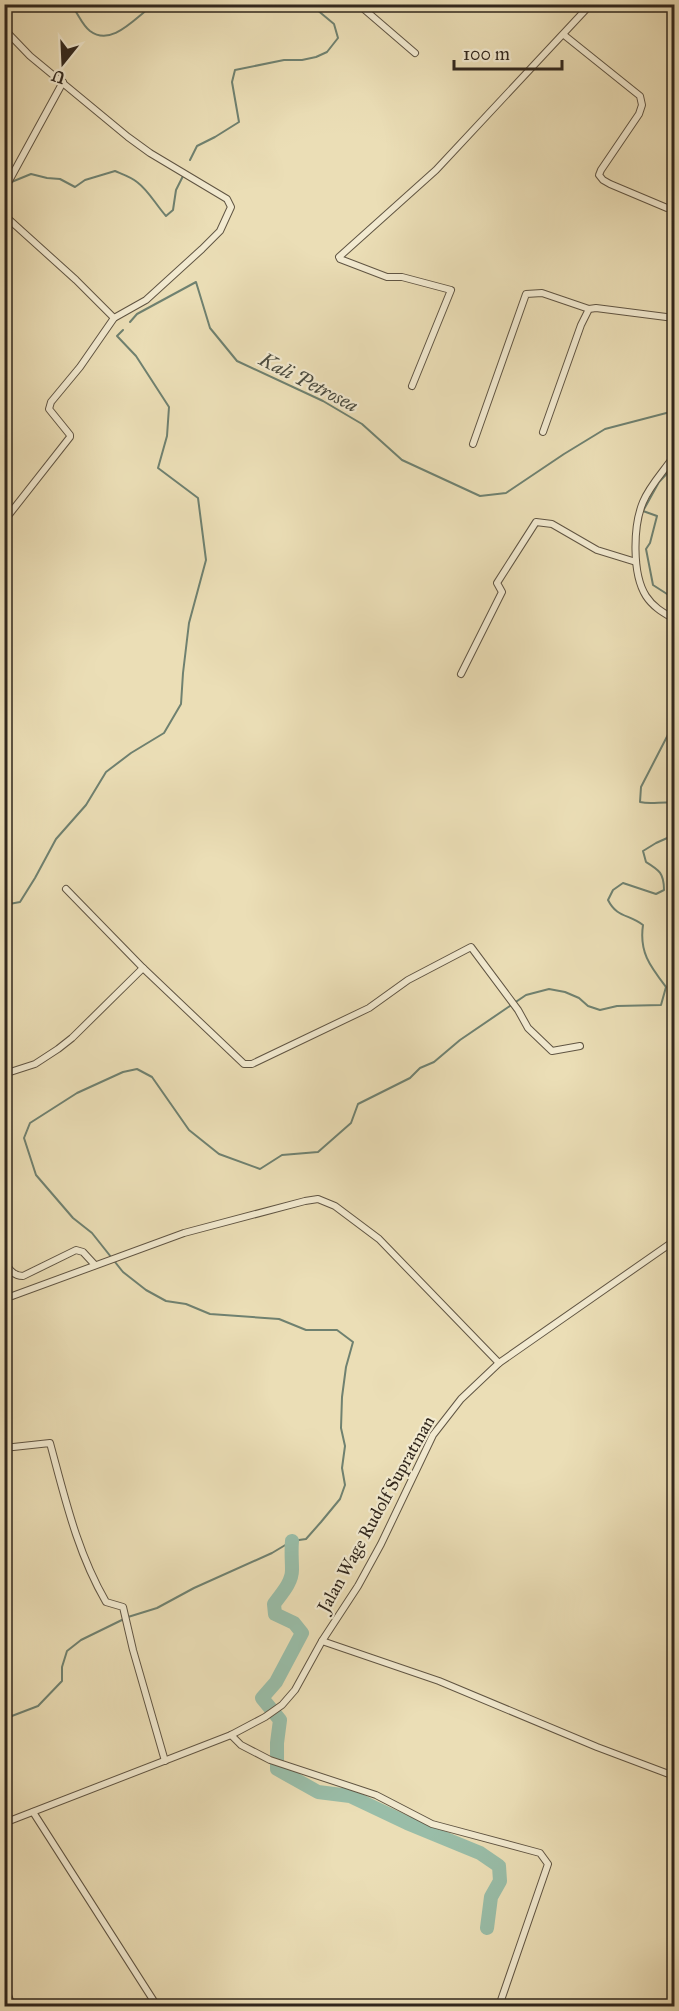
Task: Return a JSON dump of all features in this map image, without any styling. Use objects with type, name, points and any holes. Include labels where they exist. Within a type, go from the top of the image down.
[{"type":"street","points":[[358,4],[415,53]]},
{"type":"street","points":[[412,386],[451,290],[402,277],[387,277],[340,260],[339,257],[436,170],[591,4]]},
{"type":"street","points":[[4,29],[30,56],[128,137],[159,159],[227,199],[231,207],[220,231],[146,300],[114,318],[80,367],[49,404],[49,409],[66,428],[70,437],[4,521]]},
{"type":"street","points":[[564,35],[640,96],[642,101],[639,114],[601,170],[600,175],[603,180],[667,208]]},
{"type":"street","points":[[4,190],[63,82]]},
{"type":"street","points":[[672,130],[675,104]]},
{"type":"street","points":[[4,215],[114,318]]},
{"type":"street","points":[[472,444],[526,294],[542,293],[589,309],[675,318]]},
{"type":"street","points":[[543,432],[581,325],[589,309]]},
{"type":"street","points":[[675,456],[644,500],[639,513],[636,561],[641,586],[647,597],[657,609],[675,619]]},
{"type":"street","points":[[461,674],[502,592],[497,583],[536,522],[552,524],[597,550],[636,561]]},
{"type":"street","points":[[66,889],[240,1062],[248,1065],[369,1008],[427,969],[471,947],[518,1010],[528,1028],[552,1051],[580,1046]]},
{"type":"street","points":[[4,1074],[35,1064],[58,1049],[144,968]]},
{"type":"street","points":[[4,1299],[184,1233],[311,1199],[327,1202],[379,1239],[499,1363]]},
{"type":"street","name":"Jalan Wage Rudolf Supratman","points":[[4,1823],[231,1735],[265,1718],[282,1705],[295,1690],[322,1641],[358,1586],[433,1436],[461,1399],[499,1363],[675,1241]]},
{"type":"street","points":[[4,1261],[11,1272],[19,1276],[76,1250],[83,1252],[99,1264]]},
{"type":"street","points":[[4,1448],[50,1443],[77,1542],[94,1581],[106,1602],[123,1607],[165,1761]]},
{"type":"street","points":[[322,1641],[439,1682],[597,1747],[675,1776]]},
{"type":"street","points":[[231,1735],[241,1744],[270,1760],[376,1795],[432,1824],[540,1853],[548,1864],[499,2007]]},
{"type":"street","points":[[33,1812],[157,2007]]},
{"type":"street","points":[[5,1987],[12,2007]]},
{"type":"waterway","points":[[70,4],[90,31],[107,36],[124,28],[155,4]]},
{"type":"waterway","points":[[190,160],[197,146],[239,122],[232,82],[235,70],[284,60],[316,57],[327,52],[338,38],[334,24],[310,4]]},
{"type":"waterway","points":[[9,183],[31,174],[60,179],[75,187],[85,180],[115,171],[141,186],[166,216],[173,210],[176,190],[184,174]]},
{"type":"waterway","name":"Kali Petrosea","points":[[130,322],[137,314],[196,282],[210,328],[237,361],[323,401],[362,424],[402,460],[480,496],[506,493],[605,429],[674,411]]},
{"type":"waterway","name":"Kali Petrosea","points":[[4,905],[20,902],[56,839],[86,805],[106,772],[131,753],[164,733],[181,704],[189,623],[206,560],[198,498],[158,468],[167,436],[169,407],[136,356],[117,336],[123,330]]},
{"type":"waterway","points":[[674,466],[659,482],[643,511],[657,516],[650,543],[646,549],[653,585],[667,594],[674,595]]},
{"type":"waterway","points":[[674,723],[641,787],[640,802],[674,803]]},
{"type":"waterway","points":[[4,1719],[38,1706],[62,1681],[62,1667],[67,1651],[81,1640],[128,1617],[157,1608],[194,1588],[272,1553],[292,1541],[306,1539],[340,1499],[345,1485],[342,1468],[345,1446],[341,1428],[342,1397],[346,1367],[353,1342],[337,1330],[306,1330],[279,1319],[210,1314],[186,1304],[166,1301],[146,1290],[123,1272],[92,1233],[73,1218],[36,1175],[24,1138],[30,1123],[77,1093],[123,1072],[137,1069],[152,1077],[189,1130],[219,1154],[260,1169],[282,1155],[318,1152],[351,1123],[358,1104],[410,1078],[420,1068],[434,1062],[460,1040],[526,995],[549,989],[565,992],[579,998],[588,1006],[600,1010],[617,1006],[661,1005],[666,987],[644,951],[643,925],[619,913],[608,900],[613,890],[623,883],[656,894],[664,890],[662,876],[646,862],[643,851],[674,835]]},
{"type":"waterway","points":[[292,1541],[292,1575],[274,1604],[275,1614],[294,1623],[302,1633],[276,1682],[262,1698],[280,1720],[277,1769],[318,1792],[350,1796],[407,1823],[480,1853],[499,1866],[500,1881],[491,1897],[487,1928]]}]
